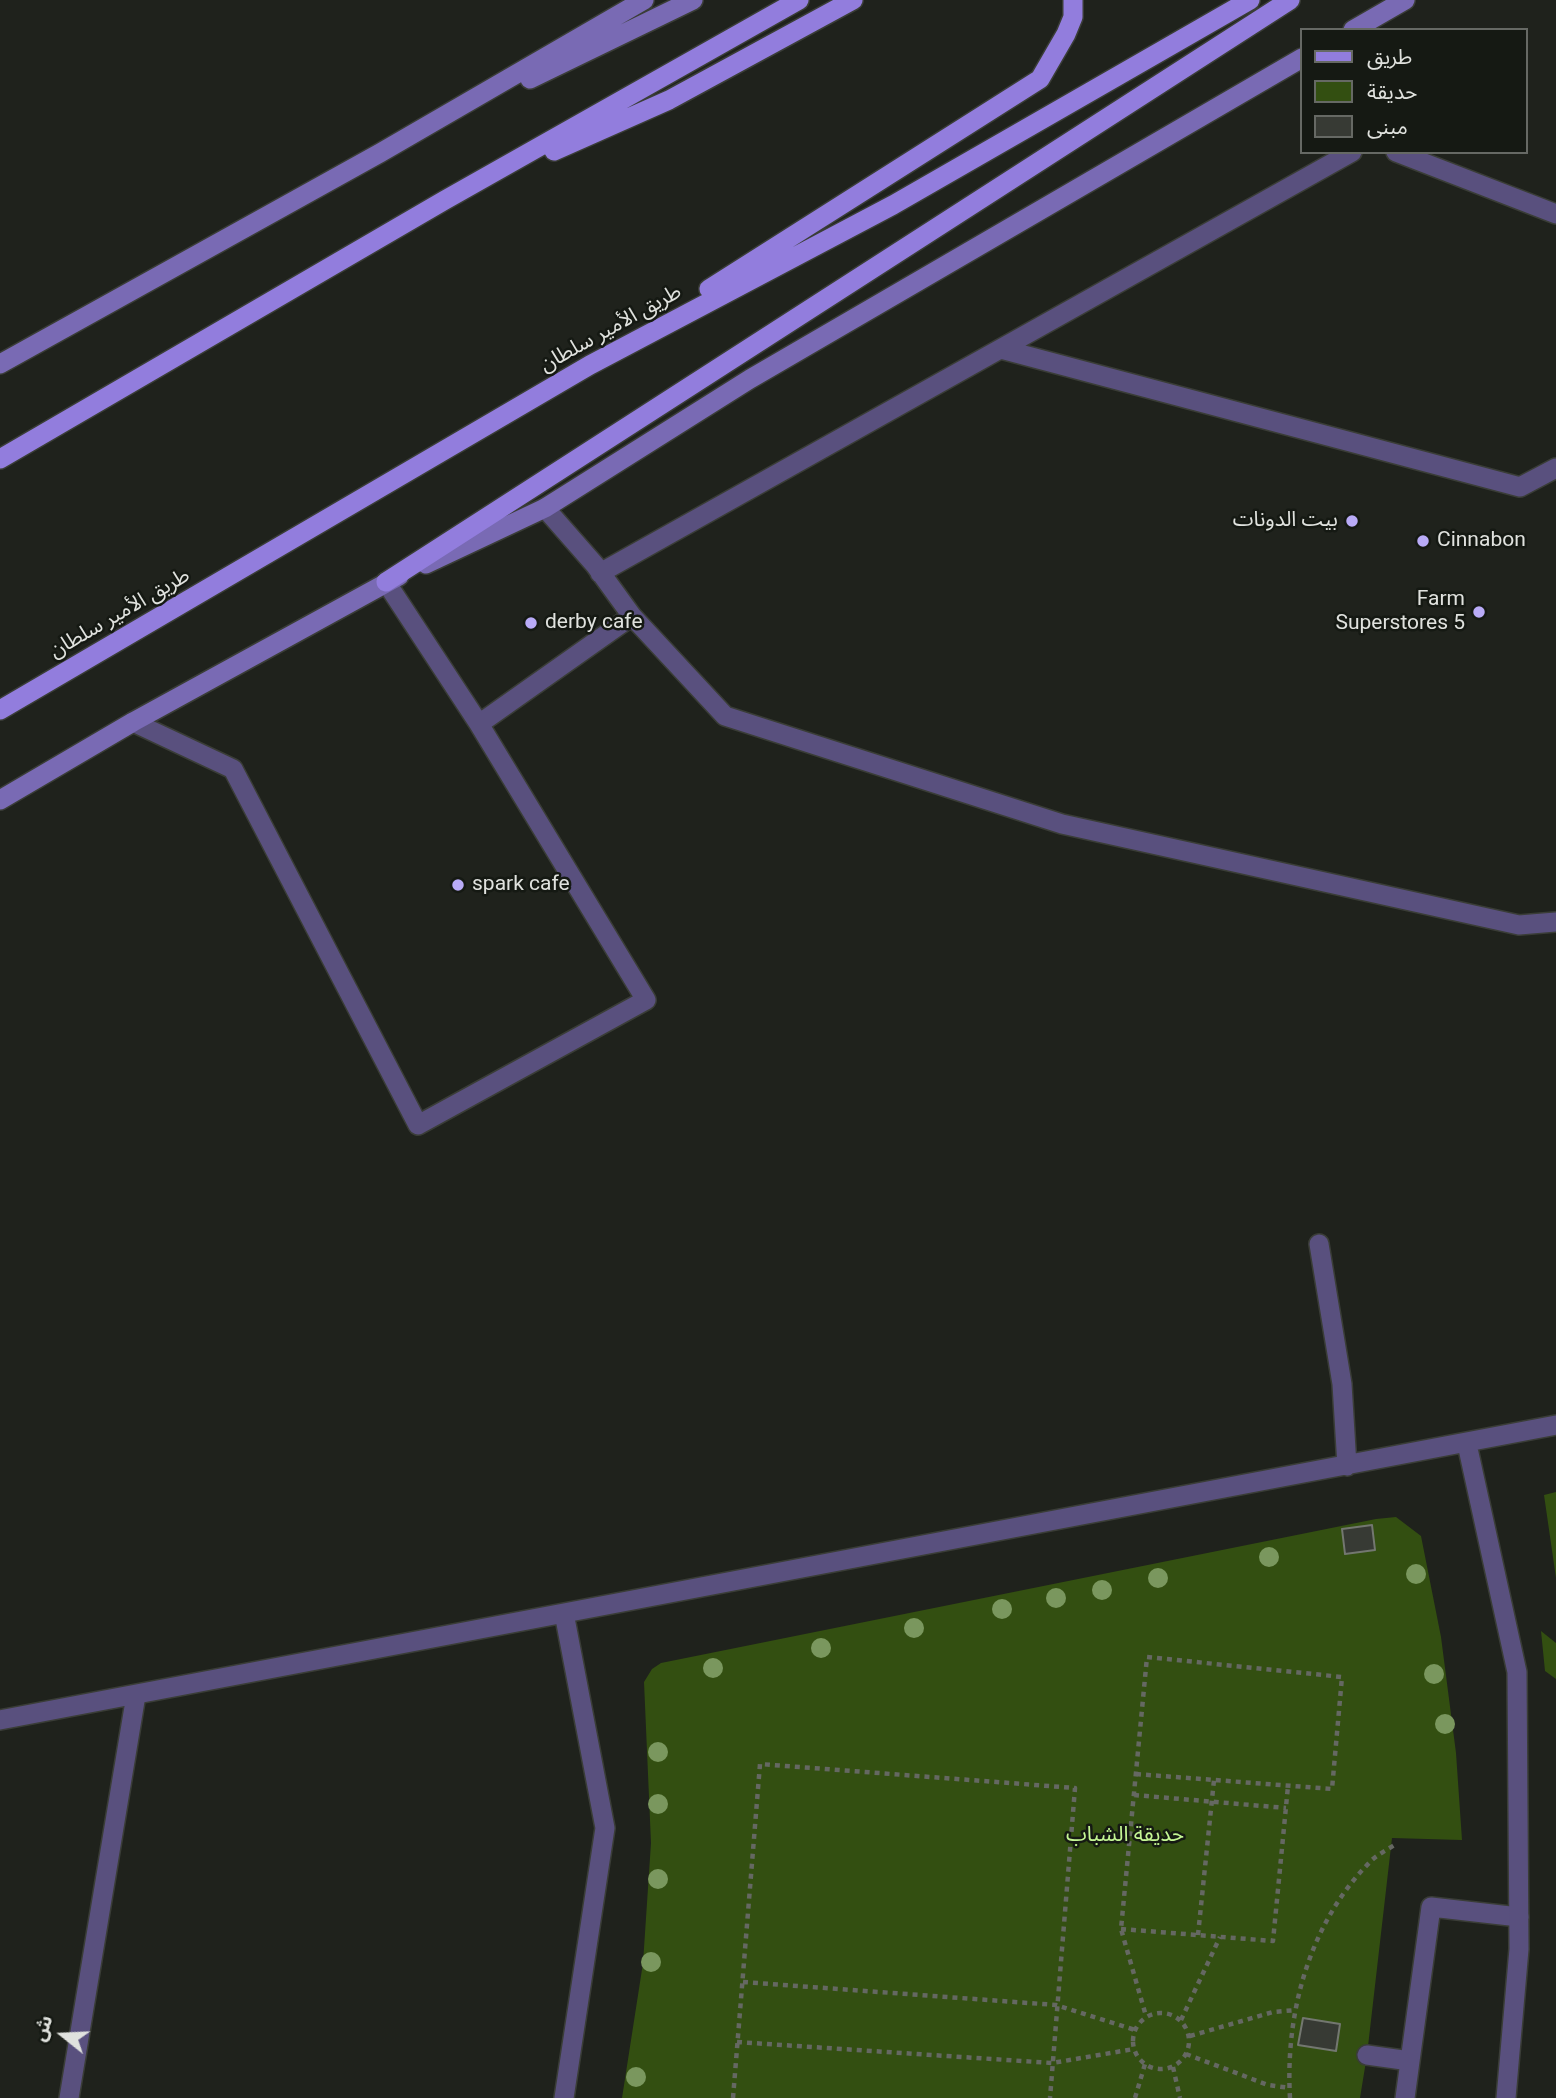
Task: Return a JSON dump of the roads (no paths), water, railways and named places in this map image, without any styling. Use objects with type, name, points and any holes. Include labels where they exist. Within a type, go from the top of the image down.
[{"type":"main road","points":[[0,364],[380,153],[644,0]]},
{"type":"main road","points":[[380,153],[693,0]]},
{"type":"main road","points":[[0,459],[445,200],[799,0]]},
{"type":"main road","points":[[445,200],[669,100],[853,0]]},
{"type":"main road","points":[[590,365],[1040,79],[1066,34],[1073,17],[1073,0]]},
{"type":"main road","name":"طريق الأمير سلطان","points":[[0,710],[590,365],[894,205],[1250,0]]},
{"type":"main road","points":[[0,800],[133,722],[386,582],[1290,0]]},
{"type":"main road","points":[[1356,28],[1405,0]]},
{"type":"main road","points":[[386,582],[545,508],[750,379],[1300,59]]},
{"type":"street","points":[[600,573],[1348,154]]},
{"type":"street","points":[[1401,154],[1556,214]]},
{"type":"street","points":[[1000,349],[1520,487],[1556,468]]},
{"type":"street","points":[[545,508],[632,616],[724,716],[1062,824],[1519,925],[1556,922]]},
{"type":"street","points":[[133,722],[233,769],[418,1125],[646,1000],[479,724],[386,582]]},
{"type":"street","points":[[479,724],[632,616]]},
{"type":"street","points":[[1319,1244],[1342,1384],[1347,1466]]},
{"type":"street","points":[[0,1720],[1556,1425]]},
{"type":"street","points":[[1467,1444],[1517,1672],[1519,1950],[1506,2098]]},
{"type":"street","points":[[564,1613],[605,1828],[564,2098]]},
{"type":"street","points":[[69,2098],[136,1695]]},
{"type":"street","points":[[1405,2098],[1431,1907],[1519,1917]]},
{"type":"street","points":[[1367,2055],[1410,2060]]},
{"type":"place","name":"بيت الدونات","points":[[1352,521]]},
{"type":"place","name":"Cinnabon","points":[[1423,541]]},
{"type":"place","name":"Farm Superstores 5","points":[[1479,612]]},
{"type":"place","name":"derby cafe","points":[[531,623]]},
{"type":"place","name":"spark cafe","points":[[458,885]]},
{"type":"park label","name":"حديقة الشباب","points":[[1125,1836]]}]
